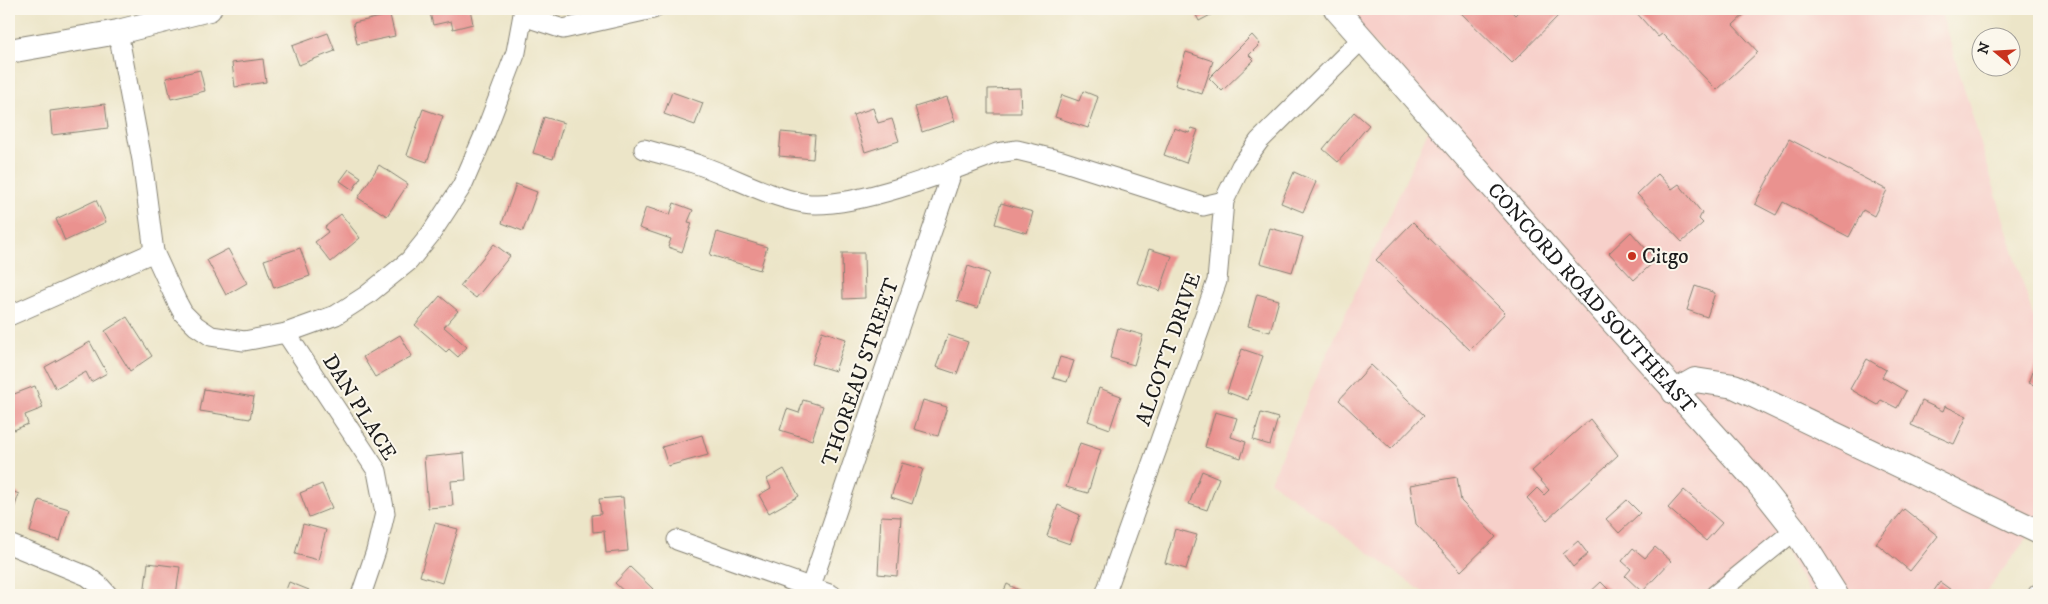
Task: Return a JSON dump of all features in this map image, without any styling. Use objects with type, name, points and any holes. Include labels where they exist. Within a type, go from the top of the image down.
[{"type":"street","points":[[9,51],[118,32],[167,14],[209,9]]},
{"type":"street","points":[[118,32],[142,160],[154,252],[183,313],[196,326],[211,336],[244,341],[286,334],[336,315],[367,295],[409,261],[430,235],[462,186],[485,133],[516,52],[523,13],[563,29],[653,9]]},
{"type":"street","name":"CONCORD ROAD SOUTHEAST","points":[[1336,9],[1674,392],[1757,482],[1795,530],[1836,595]]},
{"type":"street","name":"ALCOTT DRIVE","points":[[1105,595],[1217,281],[1224,201],[1241,166],[1259,141],[1362,40]]},
{"type":"street","points":[[644,149],[702,166],[768,193],[803,203],[834,204],[871,195],[997,153],[1017,150],[1062,161],[1203,206],[1224,201]]},
{"type":"street","name":"THOREAU STREET","points":[[810,589],[953,169]]},
{"type":"street","points":[[9,316],[154,252]]},
{"type":"street","name":"DAN PLACE","points":[[286,334],[376,471],[385,513],[376,551],[361,595]]},
{"type":"street","points":[[1674,392],[1694,380],[1734,386],[2039,532]]},
{"type":"street","points":[[1715,595],[1795,530]]},
{"type":"street","points":[[677,540],[810,589],[832,595]]},
{"type":"street","points":[[9,544],[87,576],[108,595]]},
{"type":"shaded area","points":[[1343,9],[1940,9],[2039,336],[2039,522],[1984,595],[1811,595],[1784,549],[1720,595],[1427,595],[1270,481],[1436,113]]},
{"type":"building","points":[[429,9],[470,9],[473,24],[453,29],[451,21],[433,25]]},
{"type":"building","points":[[1193,9],[1222,9],[1199,21]]},
{"type":"building","points":[[1457,9],[1509,9],[1515,15],[1521,9],[1553,9],[1559,15],[1512,63]]},
{"type":"building","points":[[1635,9],[1750,9],[1733,25],[1758,52],[1717,90],[1662,34],[1658,37]]},
{"type":"building","points":[[390,15],[395,36],[357,44],[353,23]]},
{"type":"building","points":[[328,33],[335,51],[299,65],[292,46]]},
{"type":"building","points":[[1252,35],[1260,44],[1249,55],[1254,60],[1222,91],[1209,78]]},
{"type":"building","points":[[1186,52],[1213,61],[1202,94],[1175,85]]},
{"type":"building","points":[[263,59],[266,82],[235,87],[232,63]]},
{"type":"building","points":[[200,70],[205,91],[171,99],[166,78]]},
{"type":"building","points":[[1020,88],[1021,113],[988,113],[988,89]]},
{"type":"building","points":[[1083,91],[1098,97],[1088,128],[1055,117],[1062,95],[1079,101]]},
{"type":"building","points":[[672,92],[703,103],[695,125],[664,114]]},
{"type":"building","points":[[947,97],[955,121],[922,132],[915,107]]},
{"type":"building","points":[[105,104],[108,128],[52,135],[50,111]]},
{"type":"building","points":[[873,108],[878,123],[892,119],[899,141],[865,152],[853,115]]},
{"type":"building","points":[[423,109],[443,116],[427,162],[407,155]]},
{"type":"building","points":[[1354,112],[1369,125],[1338,162],[1323,149]]},
{"type":"building","points":[[544,117],[564,123],[553,159],[533,153]]},
{"type":"building","points":[[1174,128],[1189,133],[1192,128],[1198,130],[1186,163],[1164,155]]},
{"type":"building","points":[[781,132],[815,135],[813,159],[779,156]]},
{"type":"building","points":[[1789,139],[1887,190],[1874,216],[1863,210],[1849,237],[1783,202],[1776,215],[1755,204]]},
{"type":"building","points":[[379,165],[408,184],[387,216],[358,198]]},
{"type":"building","points":[[349,169],[361,177],[353,190],[340,181]]},
{"type":"building","points":[[1294,172],[1316,182],[1303,212],[1281,203]]},
{"type":"building","points":[[1658,174],[1672,189],[1679,184],[1702,213],[1699,219],[1703,223],[1682,242],[1637,194]]},
{"type":"building","points":[[516,184],[537,192],[523,231],[502,223]]},
{"type":"building","points":[[96,200],[106,222],[65,241],[56,219]]},
{"type":"building","points":[[674,203],[693,210],[688,222],[692,223],[682,252],[668,247],[671,239],[639,228],[646,207],[670,215]]},
{"type":"building","points":[[1001,203],[1033,212],[1027,233],[995,224]]},
{"type":"building","points":[[341,214],[360,238],[331,262],[315,242],[328,232],[325,227]]},
{"type":"building","points":[[1413,222],[1505,313],[1470,350],[1376,260]]},
{"type":"building","points":[[1270,228],[1303,237],[1292,272],[1260,263]]},
{"type":"building","points":[[717,232],[767,247],[760,270],[710,255]]},
{"type":"building","name":"Citgo","points":[[1631,232],[1656,260],[1634,280],[1609,253]]},
{"type":"building","points":[[494,244],[510,256],[476,298],[460,286]]},
{"type":"building","points":[[300,248],[310,276],[274,288],[264,260]]},
{"type":"building","points":[[228,249],[247,283],[226,295],[207,260]]},
{"type":"building","points":[[1149,249],[1172,256],[1160,291],[1137,283]]},
{"type":"building","points":[[842,253],[864,253],[865,298],[843,299]]},
{"type":"building","points":[[968,266],[989,273],[978,308],[957,301]]},
{"type":"building","points":[[1695,286],[1715,293],[1707,317],[1687,310]]},
{"type":"building","points":[[1257,294],[1279,300],[1270,332],[1248,326]]},
{"type":"building","points":[[440,296],[458,311],[444,327],[467,347],[458,357],[449,349],[446,352],[415,325]]},
{"type":"building","points":[[127,317],[152,356],[130,371],[105,331]]},
{"type":"building","points":[[1118,328],[1143,335],[1134,365],[1110,358]]},
{"type":"building","points":[[822,331],[846,339],[835,371],[812,364]]},
{"type":"building","points":[[400,335],[412,356],[375,377],[363,357]]},
{"type":"building","points":[[948,335],[968,342],[957,374],[936,367]]},
{"type":"building","points":[[90,342],[107,373],[91,382],[86,372],[56,389],[45,367]]},
{"type":"building","points":[[1242,349],[1263,356],[1248,400],[1227,392]]},
{"type":"building","points":[[2039,356],[2039,387],[2029,383]]},
{"type":"building","points":[[1060,357],[1074,361],[1067,382],[1053,378]]},
{"type":"building","points":[[1867,359],[1886,370],[1882,377],[1906,391],[1897,408],[1881,400],[1878,405],[1850,389]]},
{"type":"building","points":[[1371,365],[1424,415],[1391,449],[1339,400]]},
{"type":"building","points":[[35,386],[43,408],[25,415],[28,424],[14,430],[9,421],[9,396]]},
{"type":"building","points":[[1099,388],[1121,396],[1110,429],[1088,421]]},
{"type":"building","points":[[204,389],[254,397],[250,419],[200,411]]},
{"type":"building","points":[[803,400],[823,406],[812,440],[780,430],[787,409],[799,413]]},
{"type":"building","points":[[923,400],[947,407],[938,436],[914,429]]},
{"type":"building","points":[[1922,401],[1943,411],[1945,406],[1967,416],[1954,444],[1911,425]]},
{"type":"building","points":[[1215,412],[1237,418],[1231,437],[1246,442],[1241,458],[1205,447]]},
{"type":"building","points":[[1261,413],[1278,418],[1270,445],[1253,440]]},
{"type":"building","points":[[1590,419],[1618,455],[1547,520],[1527,498],[1537,488],[1544,495],[1549,490],[1532,471]]},
{"type":"building","points":[[702,435],[708,455],[668,466],[662,447]]},
{"type":"building","points":[[1080,443],[1101,450],[1088,493],[1066,487]]},
{"type":"building","points":[[464,453],[466,480],[451,481],[453,506],[428,508],[424,457]]},
{"type":"building","points":[[902,463],[923,469],[912,504],[891,497]]},
{"type":"building","points":[[784,469],[799,496],[769,513],[759,495],[771,488],[767,479]]},
{"type":"building","points":[[1202,471],[1219,478],[1207,510],[1189,504]]},
{"type":"building","points":[[1457,477],[1461,501],[1496,537],[1461,571],[1416,524],[1410,485]]},
{"type":"building","points":[[322,484],[332,508],[309,517],[300,493]]},
{"type":"building","points":[[9,490],[19,494],[9,523]]},
{"type":"building","points":[[1684,490],[1722,523],[1706,541],[1668,508]]},
{"type":"building","points":[[623,497],[628,551],[606,553],[604,531],[593,532],[592,515],[601,514],[599,499]]},
{"type":"building","points":[[39,500],[69,509],[60,541],[30,532]]},
{"type":"building","points":[[1627,500],[1640,513],[1619,533],[1606,519]]},
{"type":"building","points":[[1058,505],[1080,515],[1070,544],[1047,536]]},
{"type":"building","points":[[1904,509],[1938,536],[1910,571],[1876,543]]},
{"type":"building","points":[[881,516],[901,517],[897,576],[878,574]]},
{"type":"building","points":[[435,523],[458,529],[442,583],[420,576]]},
{"type":"building","points":[[303,524],[326,530],[318,560],[295,554]]},
{"type":"building","points":[[1175,529],[1197,535],[1186,569],[1165,563]]},
{"type":"building","points":[[1578,541],[1588,554],[1573,567],[1563,554]]},
{"type":"building","points":[[1655,547],[1671,561],[1642,592],[1625,576],[1631,569],[1622,561],[1633,548],[1645,558]]},
{"type":"building","points":[[148,563],[180,567],[176,595],[144,595]]},
{"type":"building","points":[[630,567],[653,589],[647,595],[628,595],[615,583]]},
{"type":"building","points":[[289,582],[309,590],[307,595],[284,595]]},
{"type":"building","points":[[1601,582],[1614,595],[1587,595]]},
{"type":"building","points":[[1940,582],[1958,595],[1931,595]]},
{"type":"building","points":[[1007,584],[1029,595],[1002,595]]},
{"type":"place","name":"Citgo","points":[[1632,256]]}]
